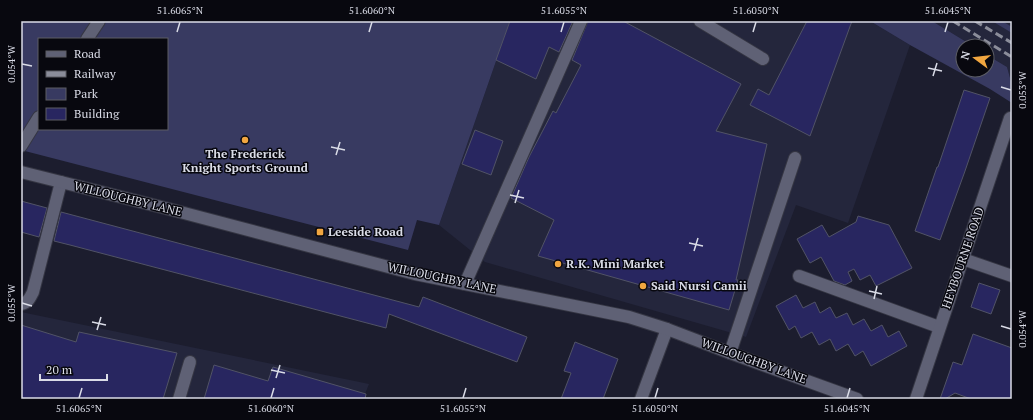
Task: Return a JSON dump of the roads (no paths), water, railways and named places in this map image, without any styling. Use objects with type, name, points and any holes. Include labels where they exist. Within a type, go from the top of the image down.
[{"type":"street","points":[[88,38],[99,21]]},
{"type":"street","points":[[465,284],[581,21]]},
{"type":"street","points":[[700,21],[764,59]]},
{"type":"street","points":[[21,146],[38,118]]},
{"type":"street","name":"HEYBOURNE ROAD","points":[[916,399],[1010,118]]},
{"type":"street","points":[[730,353],[795,158]]},
{"type":"street","name":"WILLOUGHBY LANE","points":[[21,172],[173,210],[415,274],[629,318],[667,329],[857,399]]},
{"type":"street","points":[[21,304],[29,300],[33,292],[61,182]]},
{"type":"street","points":[[963,259],[1012,276]]},
{"type":"street","points":[[799,276],[939,327]]},
{"type":"street","points":[[642,399],[667,329]]},
{"type":"street","points":[[179,399],[190,362]]},
{"type":"railway","points":[[953,21],[1012,57]]},
{"type":"railway","points":[[975,21],[1012,43]]},
{"type":"place","name":"The Frederick Knight Sports Ground","points":[[245,140]]},
{"type":"place","name":"Leeside Road","points":[[320,232]]},
{"type":"place","name":"R.K. Mini Market","points":[[558,264]]},
{"type":"place","name":"Said Nursi Camii","points":[[643,286]]}]
